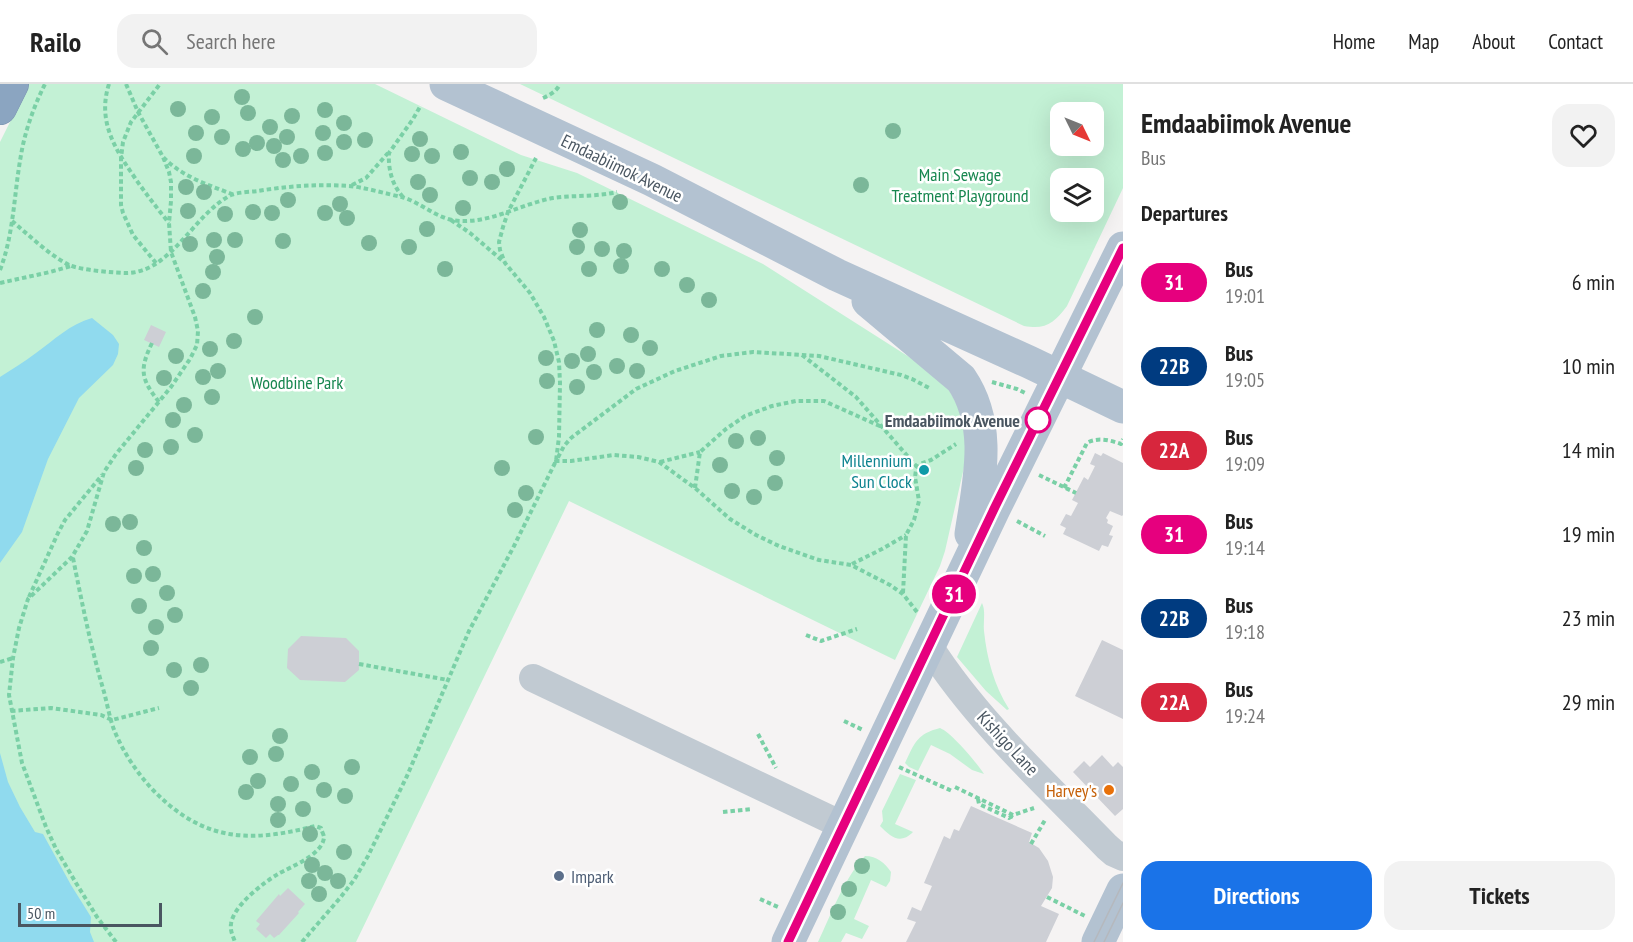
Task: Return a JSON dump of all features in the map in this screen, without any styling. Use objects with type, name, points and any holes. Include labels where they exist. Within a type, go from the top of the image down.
[{"type":"highway","points":[[0,108],[12,84]]},
{"type":"main road","name":"Emdaabiimok Avenue","points":[[433,94],[652,180],[837,275],[1123,407]]},
{"type":"main road","points":[[788,942],[1123,248]]},
{"type":"main road","points":[[837,275],[961,379],[970,393],[978,416],[982,460],[966,570]]},
{"type":"main road","points":[[1092,929],[1123,890]]},
{"type":"street","name":"Kishigo Lane","points":[[929,646],[946,673],[986,721],[1107,847],[1123,857]]},
{"type":"street","points":[[532,678],[844,826]]},
{"type":"path","points":[[0,270],[12,220],[21,153],[31,117],[45,84]]},
{"type":"path","points":[[109,84],[105,104],[106,122],[121,158],[169,223]]},
{"type":"path","points":[[116,942],[76,883],[46,827],[22,763],[9,695],[19,628],[28,599],[51,546],[62,526],[116,454],[171,387],[197,345],[198,331],[195,317],[171,252],[169,172],[126,84]]},
{"type":"path","points":[[156,263],[133,235],[123,213],[121,158],[125,135],[138,112],[160,84]]},
{"type":"path","points":[[543,98],[558,88],[560,84]]},
{"type":"path","points":[[350,186],[366,178],[389,153],[433,94]]},
{"type":"path","points":[[389,153],[388,160],[394,186],[403,198]]},
{"type":"path","points":[[163,157],[176,169],[233,194]]},
{"type":"path","points":[[505,263],[499,241],[508,212],[536,158]]},
{"type":"path","points":[[0,283],[71,266],[110,272],[139,272],[171,252],[201,218],[233,194],[287,186],[350,186],[403,198],[451,220],[470,233],[505,263],[530,293],[544,317],[554,341],[559,362],[560,427],[556,461]]},
{"type":"path","points":[[451,220],[482,218],[555,198],[620,191]]},
{"type":"path","points":[[12,220],[41,246],[71,266]]},
{"type":"path","points":[[152,343],[143,366],[143,378],[159,402]]},
{"type":"path","points":[[302,942],[354,880],[368,856],[406,776],[469,631],[556,461],[571,438],[630,393],[661,377],[734,354],[753,352],[802,354],[832,358],[901,375],[924,384],[936,393]]},
{"type":"path","points":[[802,354],[856,397],[917,467]]},
{"type":"path","points":[[989,381],[1017,388]]},
{"type":"path","points":[[659,462],[700,452],[745,416],[772,406],[796,401],[824,401],[882,427]]},
{"type":"path","points":[[1064,488],[1087,443],[1092,440],[1110,440],[1121,444],[1123,439]]},
{"type":"path","points":[[917,467],[960,441]]},
{"type":"path","points":[[695,488],[700,452]]},
{"type":"path","points":[[556,461],[614,455],[659,462],[695,488],[730,519],[762,539],[819,560],[851,565],[891,585],[903,594],[920,615]]},
{"type":"path","points":[[903,594],[906,535],[914,520],[919,501],[915,477],[917,467]]},
{"type":"path","points":[[28,599],[72,558],[87,531],[104,472]]},
{"type":"path","points":[[1037,474],[1076,494]]},
{"type":"path","points":[[1015,520],[1045,536]]},
{"type":"path","points":[[851,565],[906,535]]},
{"type":"path","points":[[72,558],[112,720],[133,767],[149,785],[171,806],[194,822],[220,832],[239,835],[278,834],[315,826],[321,828],[324,836],[315,852],[267,881],[239,908],[231,922],[231,932],[236,942]]},
{"type":"path","points":[[806,635],[821,641],[856,629]]},
{"type":"path","points":[[0,662],[13,658]]},
{"type":"path","points":[[359,664],[448,680]]},
{"type":"path","points":[[11,711],[51,708],[101,715],[112,720],[159,708]]},
{"type":"path","points":[[844,721],[864,731]]},
{"type":"path","points":[[899,767],[1013,815],[1034,808]]},
{"type":"path","points":[[1031,844],[1045,820]]},
{"type":"path","points":[[1047,897],[1092,929]]},
{"type":"path","points":[[760,899],[779,908]]},
{"type":"green space","name":"Woodbine Park","points":[[29,84],[375,84],[521,155],[577,173],[763,264],[917,362],[949,390],[960,410],[965,432],[965,463],[940,566],[895,660],[569,501],[356,942],[0,942],[0,142]]},
{"type":"green space","name":"Main Sewage Treatment Playground","points":[[520,84],[1123,84],[1123,188],[1067,306],[1049,324],[1024,326]]},
{"type":"green space","points":[[982,603],[989,662],[999,691],[1009,709],[1007,710],[986,691],[957,657]]},
{"type":"green space","points":[[940,728],[957,742],[984,774],[972,770],[950,754],[931,745],[918,771],[905,763],[921,736]]},
{"type":"green space","points":[[900,774],[916,780],[895,824],[913,832],[900,839],[892,836],[880,826],[883,821],[882,811]]},
{"type":"green space","points":[[865,856],[880,861],[891,872],[890,881],[886,887],[871,880],[854,919],[869,926],[862,939],[846,933],[841,942],[818,942],[844,886]]},
{"type":"water","points":[[92,318],[113,335],[119,344],[118,354],[113,365],[79,398],[48,459],[22,532],[0,563],[0,377],[69,328]]},
{"type":"water","points":[[0,753],[8,782],[20,807],[35,832],[43,834],[91,917],[90,932],[94,942],[0,942]]},
{"type":"building","points":[[151,325],[166,332],[159,347],[144,340]]},
{"type":"building","points":[[1095,453],[1101,456],[1103,453],[1123,463],[1123,515],[1110,511],[1106,518],[1107,523],[1113,526],[1109,535],[1113,536],[1108,547],[1102,545],[1099,551],[1063,534],[1066,528],[1060,525],[1066,514],[1071,516],[1078,503],[1072,500],[1084,477],[1088,480],[1095,466],[1090,464]]},
{"type":"building","points":[[301,636],[346,638],[359,651],[359,670],[345,682],[300,680],[287,668],[288,649]]},
{"type":"building","points":[[1102,640],[1123,650],[1123,719],[1075,696]]},
{"type":"building","points":[[1102,755],[1113,767],[1118,762],[1123,767],[1123,809],[1115,816],[1073,772],[1084,761],[1090,767]]},
{"type":"building","points":[[971,806],[1032,833],[1029,842],[1039,848],[1048,861],[1053,877],[1052,888],[1041,906],[1059,914],[1046,942],[906,942],[916,922],[907,919],[912,907],[921,911],[932,886],[924,883],[944,836],[950,839],[954,829],[959,831]]},
{"type":"building","points":[[288,888],[305,904],[279,935],[274,938],[270,934],[266,938],[256,929],[260,924],[256,921],[279,894],[280,896]]},
{"type":"tram line","points":[[1094,942],[1123,883]]},
{"type":"tram line","points":[[1104,942],[1123,903]]},
{"type":"bus line","name":"31","points":[[788,942],[994,509],[1123,248]]},
{"type":"place","name":"Emdaabiimok Avenue","points":[[1038,420]]},
{"type":"place","name":"Millennium Sun Clock","points":[[924,470]]},
{"type":"place","name":"Harvey's","points":[[1109,790]]},
{"type":"place","name":"Impark","points":[[559,876]]}]
